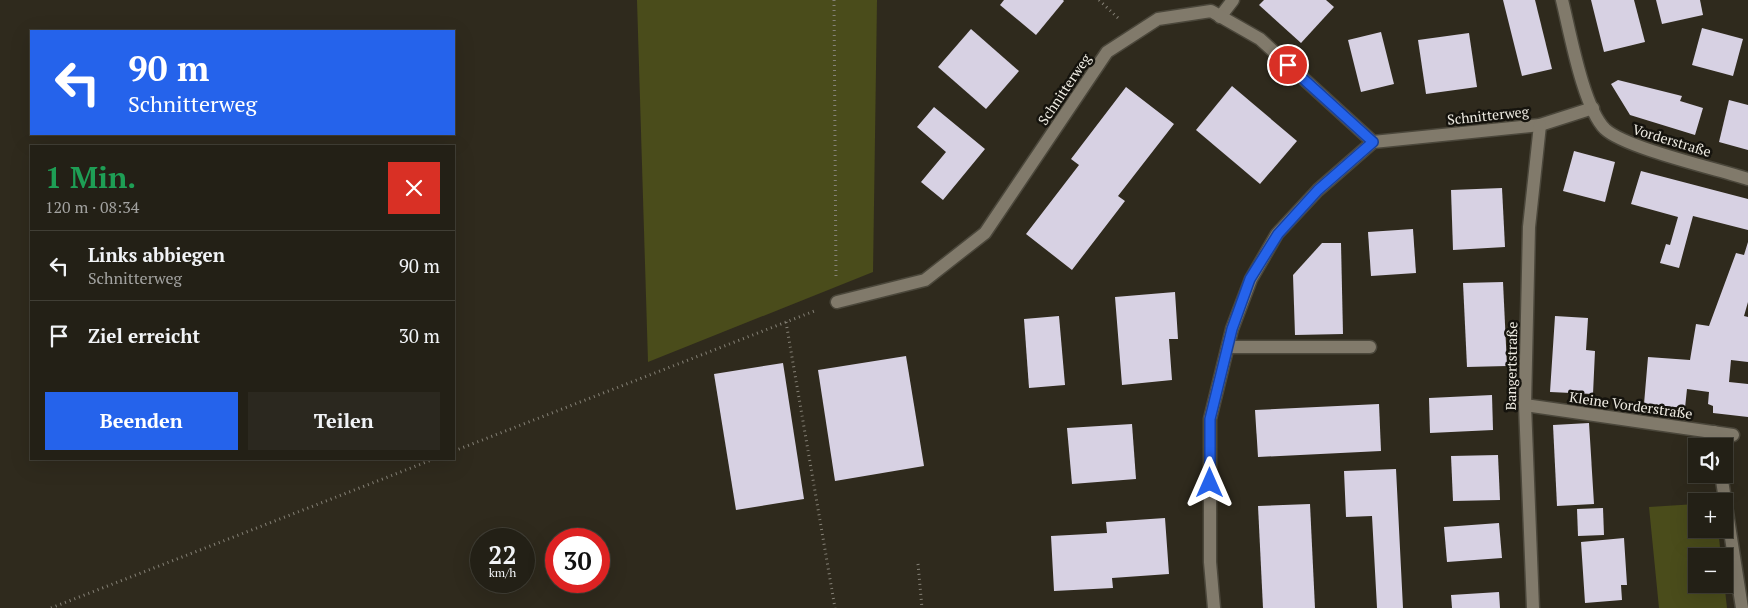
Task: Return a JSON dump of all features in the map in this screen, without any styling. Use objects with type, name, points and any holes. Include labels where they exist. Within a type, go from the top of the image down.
[{"type":"street","points":[[1220,17],[1233,0]]},
{"type":"street","name":"Vorderstraße","points":[[1562,0],[1581,75],[1593,108],[1605,129],[1625,142],[1748,179]]},
{"type":"street","name":"Schnitterweg","points":[[837,302],[925,280],[985,233],[1107,52],[1158,19],[1211,11],[1260,39],[1373,142],[1540,125],[1593,108]]},
{"type":"street","name":"Bangertstraße","points":[[1533,608],[1525,405],[1529,227],[1540,125]]},
{"type":"street","points":[[1214,608],[1210,562],[1210,419],[1232,329],[1250,279],[1278,234],[1318,190],[1373,142]]},
{"type":"street","points":[[1228,347],[1370,348]]},
{"type":"street","name":"Kleine Vorderstraße","points":[[1525,405],[1733,435]]},
{"type":"street","points":[[1714,432],[1715,438]]},
{"type":"street","points":[[1722,483],[1742,608]]},
{"type":"path","points":[[455,451],[837,302],[834,0]]},
{"type":"path","points":[[786,322],[835,608]]},
{"type":"path","points":[[51,608],[431,460]]},
{"type":"path","points":[[918,564],[922,608]]},
{"type":"shaded area","points":[[637,0],[877,0],[873,272],[648,362]]},
{"type":"shaded area","points":[[1688,505],[1688,538],[1719,538],[1720,548],[1688,548],[1688,593],[1725,593],[1727,608],[1659,608],[1649,507]]},
{"type":"building","points":[[1004,0],[1064,1],[1036,35],[1000,5]]},
{"type":"building","points":[[1264,0],[1326,0],[1334,7],[1301,43],[1259,5]]},
{"type":"building","points":[[1503,0],[1535,0],[1552,69],[1522,76]]},
{"type":"building","points":[[1591,0],[1634,0],[1645,42],[1604,52]]},
{"type":"building","points":[[1656,0],[1700,0],[1703,15],[1662,24]]},
{"type":"building","points":[[1702,28],[1743,39],[1733,76],[1692,65]]},
{"type":"building","points":[[971,29],[1019,71],[986,109],[938,67]]},
{"type":"building","points":[[1381,32],[1394,84],[1361,92],[1348,40]]},
{"type":"building","points":[[1469,33],[1477,87],[1426,94],[1418,40]]},
{"type":"building","points":[[1618,80],[1682,96],[1680,101],[1703,108],[1695,135],[1630,115],[1611,84]]},
{"type":"building","points":[[1232,86],[1297,141],[1260,184],[1196,130]]},
{"type":"building","points":[[1126,87],[1174,124],[1118,196],[1125,201],[1072,270],[1026,234],[1079,165],[1071,159]]},
{"type":"building","points":[[1729,100],[1748,105],[1748,150],[1719,142]]},
{"type":"building","points":[[934,107],[985,149],[943,200],[921,182],[946,152],[917,127]]},
{"type":"building","points":[[1574,151],[1615,162],[1605,202],[1563,191]]},
{"type":"building","points":[[1641,171],[1748,199],[1748,230],[1693,216],[1679,268],[1660,263],[1666,244],[1670,245],[1678,217],[1631,204]]},
{"type":"building","points":[[1502,188],[1505,247],[1453,250],[1451,190]]},
{"type":"building","points":[[1413,229],[1416,273],[1371,276],[1368,232]]},
{"type":"building","points":[[1748,242],[1748,302],[1744,316],[1748,317],[1748,362],[1731,360],[1729,382],[1748,384],[1748,417],[1713,413],[1713,406],[1708,404],[1709,392],[1687,389],[1685,408],[1644,404],[1648,357],[1690,360],[1696,324],[1709,326],[1736,253],[1744,255]]},
{"type":"building","points":[[1322,243],[1341,243],[1343,334],[1295,335],[1293,275]]},
{"type":"building","points":[[1503,282],[1507,366],[1467,367],[1463,283]]},
{"type":"building","points":[[1175,292],[1178,339],[1169,339],[1172,380],[1122,385],[1115,297]]},
{"type":"building","points":[[1059,316],[1065,385],[1029,388],[1024,319]]},
{"type":"building","points":[[1555,316],[1588,318],[1586,350],[1595,351],[1593,394],[1550,392]]},
{"type":"building","points":[[906,356],[924,466],[835,481],[818,370]]},
{"type":"building","points":[[783,363],[804,499],[736,510],[714,374]]},
{"type":"building","points":[[1492,395],[1493,430],[1430,433],[1429,398]]},
{"type":"building","points":[[1379,404],[1381,451],[1258,457],[1255,410]]},
{"type":"building","points":[[1589,423],[1594,504],[1557,506],[1553,425]]},
{"type":"building","points":[[1132,424],[1136,479],[1072,484],[1067,428]]},
{"type":"building","points":[[1498,455],[1500,500],[1453,501],[1451,456]]},
{"type":"building","points":[[1396,469],[1403,608],[1377,608],[1372,516],[1346,517],[1344,471]]},
{"type":"building","points":[[1310,504],[1315,608],[1263,608],[1258,506]]},
{"type":"building","points":[[1603,508],[1604,535],[1578,536],[1577,509]]},
{"type":"building","points":[[1165,518],[1169,574],[1112,578],[1113,588],[1054,591],[1051,536],[1107,533],[1106,522]]},
{"type":"building","points":[[1499,523],[1502,558],[1447,562],[1444,527]]},
{"type":"building","points":[[1624,538],[1627,585],[1621,585],[1622,600],[1585,603],[1581,542]]},
{"type":"building","points":[[1499,592],[1500,608],[1452,608],[1451,595]]},
{"type":"route","points":[[1210,483],[1210,419],[1232,329],[1250,279],[1278,234],[1318,190],[1373,142],[1288,65]]}]
